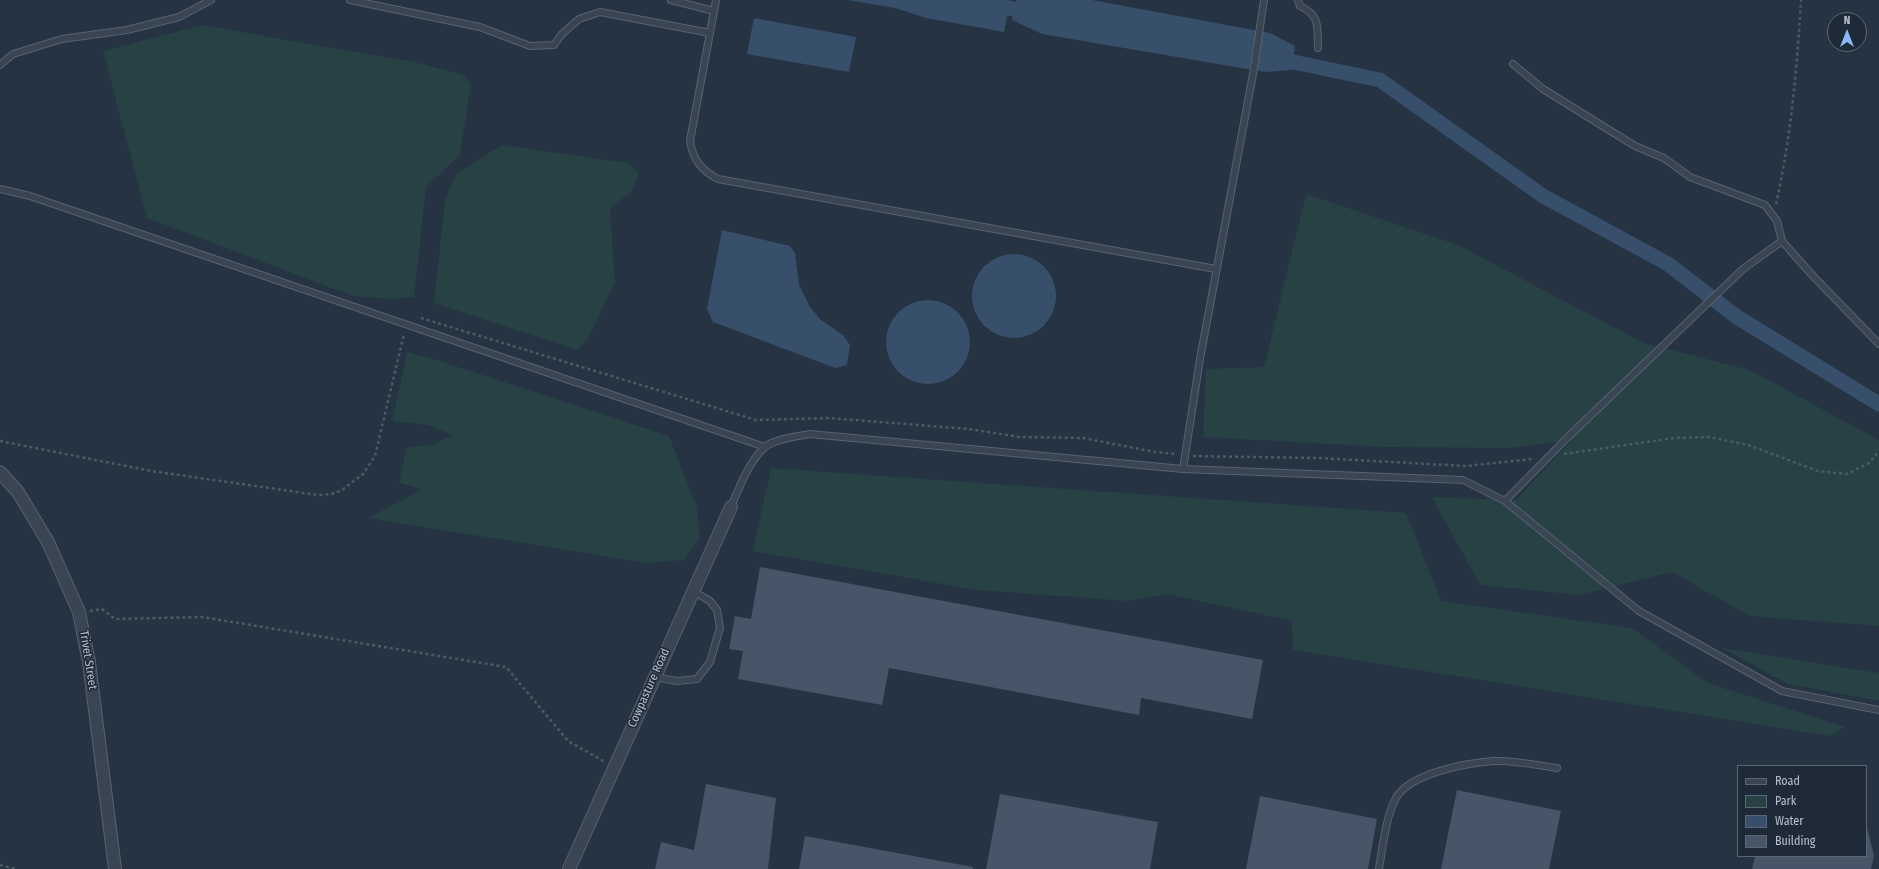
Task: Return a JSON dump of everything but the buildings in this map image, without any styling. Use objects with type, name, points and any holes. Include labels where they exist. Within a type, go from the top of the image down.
[{"type":"street","name":"Trivet Street","points":[[0,472],[18,492],[48,542],[79,612],[89,662],[115,869]]},
{"type":"street","name":"Cowpasture Road","points":[[569,869],[692,591],[731,507]]},
{"type":"lane","points":[[0,65],[13,54],[62,39],[127,30],[179,17],[211,0]]},
{"type":"lane","points":[[350,0],[480,27],[530,46],[554,45],[562,34],[579,19],[600,12],[710,33]]},
{"type":"lane","points":[[671,0],[714,11]]},
{"type":"lane","points":[[716,0],[690,141],[692,154],[705,172],[718,179],[1216,268]]},
{"type":"lane","points":[[1183,469],[1184,455],[1216,268],[1253,74],[1264,0]]},
{"type":"lane","points":[[1298,0],[1300,6],[1311,11],[1316,19],[1318,48]]},
{"type":"lane","points":[[1513,64],[1543,89],[1635,146],[1664,158],[1690,177],[1765,205],[1777,221],[1782,241],[1812,276],[1879,344]]},
{"type":"lane","points":[[0,189],[30,196],[765,447]]},
{"type":"lane","points":[[1505,501],[1549,456],[1742,268],[1782,241]]},
{"type":"lane","points":[[731,507],[748,469],[765,447],[789,438],[810,434],[1183,469],[1462,480],[1505,501],[1638,611],[1782,690],[1879,710]]},
{"type":"lane","points":[[654,677],[677,681],[697,679],[710,662],[720,628],[717,610],[710,601],[692,591]]},
{"type":"lane","points":[[1379,869],[1388,819],[1400,792],[1411,784],[1426,776],[1459,766],[1494,761],[1557,768]]},
{"type":"path","points":[[1773,216],[1786,157],[1798,49],[1801,0]]},
{"type":"path","points":[[0,441],[151,471],[318,495],[332,494],[342,490],[363,474],[375,456],[407,325],[413,318],[425,318],[564,363],[756,420],[829,418],[969,430],[1020,437],[1083,438],[1155,452],[1184,455],[1317,458],[1466,466],[1674,438],[1709,437],[1748,445],[1818,471],[1847,474],[1869,463],[1879,451]]},
{"type":"path","points":[[79,612],[102,609],[116,619],[202,617],[506,667],[568,741],[614,767]]},
{"type":"path","points":[[0,865],[16,869]]},
{"type":"green space","points":[[202,25],[419,63],[463,75],[471,84],[460,155],[426,187],[414,297],[390,299],[353,296],[147,218],[103,51]]},
{"type":"green space","points":[[502,145],[629,163],[639,173],[632,191],[610,209],[615,282],[588,339],[577,350],[434,303],[445,200],[456,174]]},
{"type":"green space","points":[[1306,194],[1458,245],[1644,343],[1750,370],[1879,440],[1879,626],[1749,616],[1672,572],[1579,595],[1480,585],[1432,497],[1516,500],[1572,440],[1511,448],[1385,447],[1203,437],[1206,369],[1264,367]]},
{"type":"green space","points":[[407,352],[437,360],[669,436],[697,508],[700,537],[684,560],[646,563],[368,518],[421,489],[399,483],[406,448],[435,444],[452,435],[428,425],[392,421]]},
{"type":"green space","points":[[771,468],[1406,513],[1441,601],[1632,628],[1708,683],[1845,727],[1830,736],[1293,650],[1292,621],[1167,594],[1127,601],[977,590],[753,551]]},
{"type":"green space","points":[[1722,648],[1879,673],[1879,701],[1788,684]]},
{"type":"water","points":[[848,0],[1010,0],[1004,32],[926,18],[895,8]]},
{"type":"water","points":[[1016,0],[1092,0],[1270,33],[1295,46],[1292,70],[1265,72],[1042,34],[1012,20]]},
{"type":"water","points":[[754,18],[856,37],[849,72],[747,54]]},
{"type":"water","points":[[722,230],[790,246],[795,253],[799,285],[810,307],[821,320],[843,335],[850,345],[847,365],[835,368],[713,322],[707,309]]},
{"type":"water","points":[[1006,254],[1022,254],[1038,261],[1049,272],[1056,288],[1056,304],[1053,312],[1044,326],[1038,331],[1022,338],[1006,338],[990,331],[979,320],[972,304],[972,288],[979,272],[990,261]]},
{"type":"water","points":[[920,300],[936,300],[952,307],[963,318],[970,334],[970,350],[967,358],[958,372],[952,377],[936,384],[920,384],[904,377],[893,366],[886,350],[886,334],[893,318],[904,307]]},
{"type":"waterway","points":[[1008,8],[1035,13]]},
{"type":"waterway","points":[[1274,58],[1380,80],[1543,196],[1668,264],[1737,317],[1879,404]]}]
